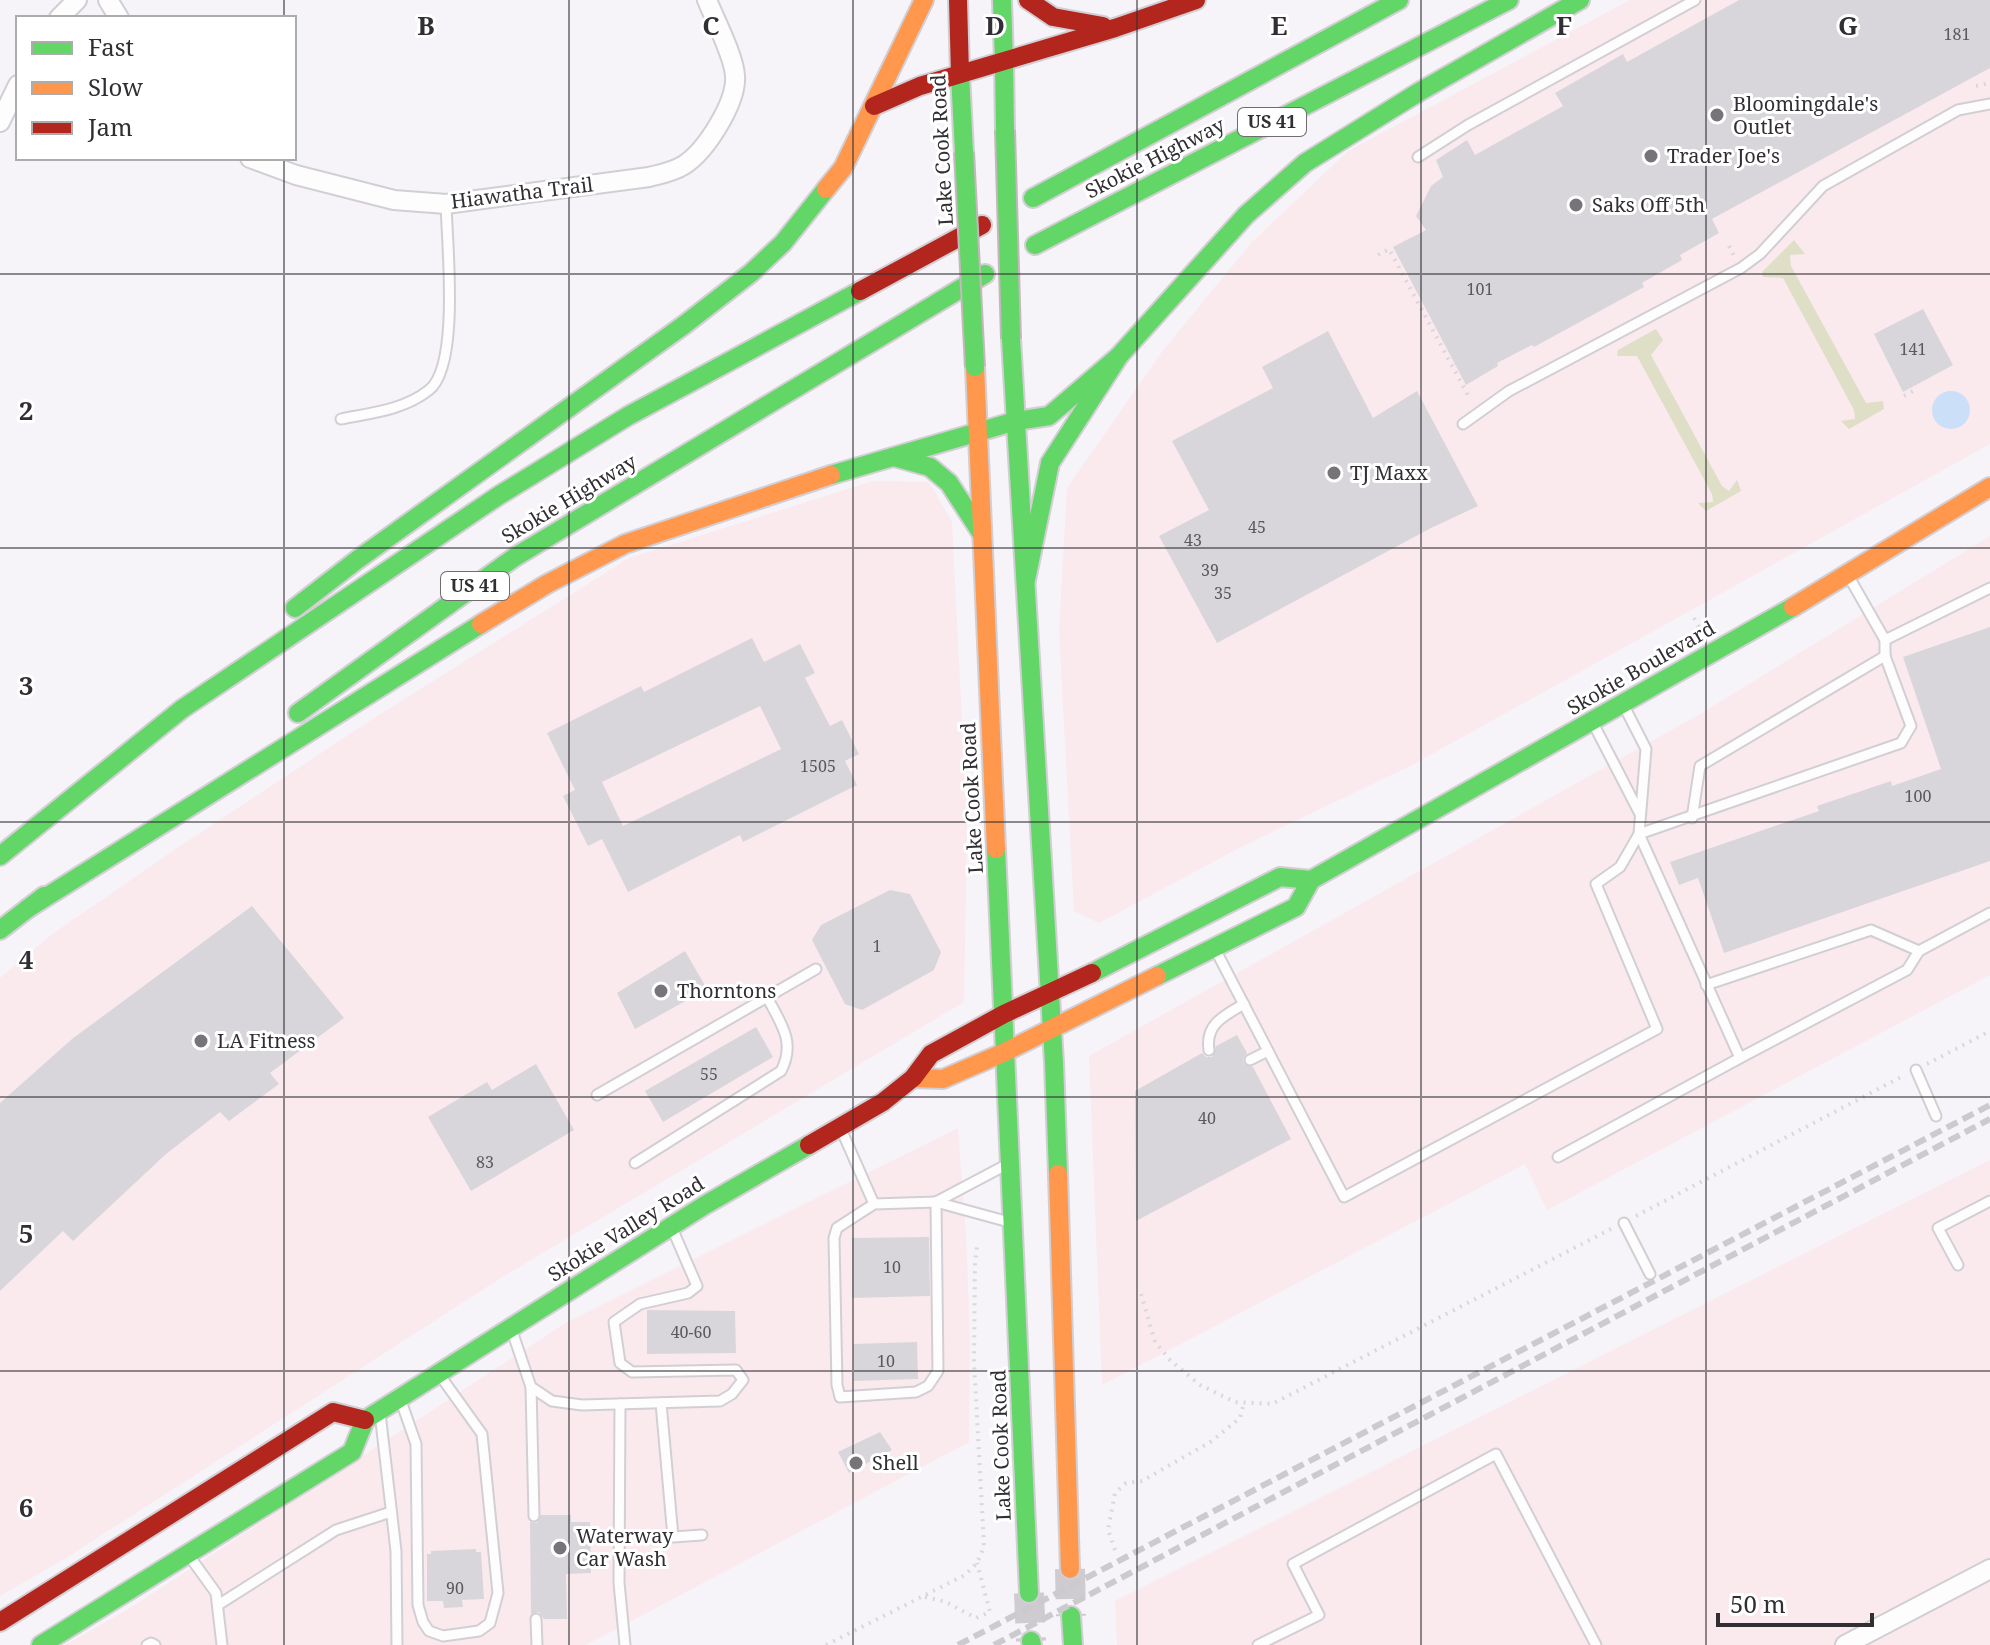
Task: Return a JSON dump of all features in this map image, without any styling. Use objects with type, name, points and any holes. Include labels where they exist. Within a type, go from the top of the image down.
[{"type":"main road","points":[[182,709],[280,620],[357,560],[684,325],[751,273],[783,243],[843,168],[924,0]]},
{"type":"main road","name":"Lake Cook Road","points":[[958,0],[1029,1593]]},
{"type":"main road","points":[[1002,0],[1011,339],[1050,994],[1070,1569]]},
{"type":"main road","points":[[1028,0],[1039,12],[1063,21],[1115,28]]},
{"type":"main road","points":[[874,106],[920,86],[1115,28],[1196,0]]},
{"type":"main road","name":"Skokie Highway","points":[[1033,198],[1399,0]]},
{"type":"main road","name":"Skokie Highway","points":[[1035,245],[1509,0]]},
{"type":"main road","points":[[27,909],[547,584],[638,539],[764,495],[1016,421],[1049,416],[1119,356],[1246,215],[1305,163],[1419,92],[1580,0]]},
{"type":"main road","name":"Skokie Highway","points":[[0,856],[182,709],[498,496],[628,416],[982,225]]},
{"type":"main road","name":"Skokie Highway","points":[[284,723],[515,557],[985,274]]},
{"type":"main road","points":[[1026,580],[1050,463],[1119,356]]},
{"type":"main road","points":[[894,457],[930,467],[949,483],[982,534]]},
{"type":"main road","name":"Skokie Boulevard","points":[[1051,1029],[1296,907],[1311,880],[1848,575],[1990,487]]},
{"type":"main road","points":[[0,930],[258,742]]},
{"type":"main road","name":"Skokie Boulevard","points":[[1050,994],[1280,877],[1311,880]]},
{"type":"main road","name":"Skokie Valley Road","points":[[372,1415],[672,1226],[883,1102],[913,1078],[931,1054],[1004,1014],[1050,994]]},
{"type":"main road","points":[[913,1078],[943,1079],[1051,1029]]},
{"type":"main road","points":[[0,1622],[333,1412],[372,1415],[352,1452],[41,1645]]},
{"type":"main road","points":[[1071,1616],[1073,1645]]},
{"type":"street","points":[[61,16],[77,0]]},
{"type":"street","name":"Hiawatha Trail","points":[[255,160],[296,175],[394,200],[446,204],[649,177],[672,171],[698,154],[734,92],[733,64],[707,0]]},
{"type":"street","points":[[0,122],[16,89]]},
{"type":"street","points":[[1845,1645],[1990,1569]]},
{"type":"lane","points":[[1418,157],[1468,125],[1695,0]]},
{"type":"lane","points":[[1463,424],[1509,391],[1741,268],[1760,254],[1823,186],[1958,110],[1990,104]]},
{"type":"lane","points":[[341,419],[393,408],[414,399],[431,389],[439,377],[448,347],[446,204]]},
{"type":"lane","points":[[1215,949],[1344,1197],[1657,1029],[1596,884],[1620,867],[1639,834],[1901,743],[1911,726],[1885,656],[1885,640],[1848,575]]},
{"type":"lane","points":[[1885,640],[1990,588]]},
{"type":"lane","points":[[1692,818],[1700,766],[1885,656]]},
{"type":"lane","points":[[1623,704],[1646,749],[1639,834],[1740,1058]]},
{"type":"lane","points":[[1593,721],[1640,814]]},
{"type":"lane","points":[[1558,1157],[1907,970],[1919,951],[1990,913]]},
{"type":"lane","points":[[1706,985],[1871,930],[1919,951]]},
{"type":"lane","points":[[597,1095],[816,969]]},
{"type":"lane","points":[[635,1163],[781,1071],[789,1056],[786,1034],[767,997]]},
{"type":"lane","points":[[1209,1050],[1207,1037],[1213,1025],[1219,1018],[1244,1004]]},
{"type":"lane","points":[[1250,1060],[1268,1051]]},
{"type":"lane","points":[[1916,1070],[1936,1116]]},
{"type":"lane","points":[[840,1126],[874,1204]]},
{"type":"lane","points":[[936,1202],[1011,1163]]},
{"type":"lane","points":[[1958,1265],[1938,1228],[1990,1201]]},
{"type":"lane","points":[[936,1202],[938,1371],[928,1386],[916,1392],[840,1397],[837,1385],[834,1238],[837,1228],[874,1204],[936,1202],[1013,1223]]},
{"type":"lane","points":[[1624,1223],[1650,1274]]},
{"type":"lane","points":[[531,1387],[552,1401],[582,1405],[720,1401],[732,1394],[743,1380],[736,1370],[632,1372],[620,1363],[614,1322],[640,1304],[688,1293],[697,1286],[672,1226]]},
{"type":"lane","points":[[511,1328],[531,1387],[534,1516]]},
{"type":"lane","points":[[400,1397],[416,1444],[418,1605],[423,1622],[429,1631],[443,1636],[479,1631],[490,1623],[498,1593],[482,1434],[438,1374]]},
{"type":"lane","points":[[661,1403],[673,1537],[702,1535]]},
{"type":"lane","points":[[620,1404],[619,1583],[625,1645]]},
{"type":"lane","points":[[372,1415],[396,1551],[397,1645]]},
{"type":"lane","points":[[1258,1645],[1319,1615],[1293,1564],[1496,1454],[1596,1645]]},
{"type":"lane","points":[[218,1605],[336,1530],[391,1512]]},
{"type":"lane","points":[[188,1554],[216,1593],[222,1645]]},
{"type":"lane","points":[[536,1619],[537,1645]]},
{"type":"lane","points":[[147,1645],[155,1645]]},
{"type":"path","points":[[1976,86],[1990,83]]},
{"type":"path","points":[[1378,255],[1389,249],[1470,399]]},
{"type":"path","points":[[1904,396],[1917,389]]},
{"type":"path","points":[[1694,618],[1699,627]]},
{"type":"path","points":[[1141,1294],[1155,1342],[1170,1360],[1200,1385],[1235,1402],[1272,1404],[1990,1031]]},
{"type":"path","points":[[826,1645],[965,1575],[977,1563],[984,1547],[974,1361],[975,1263],[977,1247],[982,1245]]},
{"type":"path","points":[[1115,1550],[1108,1530],[1115,1493],[1126,1483],[1142,1481],[1212,1441],[1240,1418],[1244,1403]]},
{"type":"path","points":[[923,1596],[946,1602],[976,1618],[990,1612],[977,1563]]},
{"type":"shaded area","points":[[1630,0],[1990,0],[1990,444],[1414,764],[1241,847],[1099,923],[1074,911],[1059,631],[1067,488],[1161,353],[1251,243],[1348,151]]},
{"type":"shaded area","points":[[873,481],[929,482],[952,522],[967,822],[964,1002],[504,1276],[66,1558],[0,1596],[0,978],[51,935],[177,848],[368,722],[629,558]]},
{"type":"shaded area","points":[[1990,536],[1990,975],[1547,1210],[1525,1164],[1102,1385],[1089,1056],[1702,713]]},
{"type":"shaded area","points":[[958,1128],[970,1339],[969,1442],[586,1645],[65,1645],[132,1607],[567,1322]]},
{"type":"shaded area","points":[[1990,1160],[1990,1645],[1117,1645],[1115,1601]]},
{"type":"green space","points":[[1794,240],[1805,254],[1790,255],[1791,266],[1866,403],[1883,401],[1884,409],[1849,429],[1841,421],[1855,419],[1854,410],[1783,278],[1763,277],[1762,272]]},
{"type":"green space","points":[[1656,329],[1663,340],[1651,355],[1722,486],[1729,491],[1737,480],[1741,491],[1706,511],[1698,503],[1713,502],[1712,494],[1637,356],[1617,356],[1618,350]]},
{"type":"water","points":[[1951,391],[1964,397],[1970,410],[1964,423],[1951,429],[1938,423],[1932,410],[1938,397]]},
{"type":"building","points":[[1739,0],[1990,0],[1990,68],[1712,219],[1719,233],[1680,255],[1682,260],[1642,283],[1644,287],[1534,347],[1532,345],[1497,363],[1498,366],[1466,385],[1393,247],[1426,230],[1416,216],[1431,186],[1443,177],[1436,160],[1467,140],[1475,155],[1563,106],[1555,93],[1623,54],[1627,62]]},
{"type":"building","points":[[1923,309],[1953,365],[1903,392],[1874,334]]},
{"type":"building","points":[[1328,331],[1373,418],[1417,391],[1478,506],[1217,643],[1159,536],[1209,510],[1172,441],[1273,388],[1262,367]]},
{"type":"building","points":[[1990,627],[1990,861],[1724,953],[1698,878],[1679,885],[1670,862],[1819,811],[1817,806],[1891,781],[1892,786],[1941,769],[1903,657]]},
{"type":"building","points":[[752,638],[764,662],[800,644],[815,673],[805,678],[830,726],[842,720],[859,754],[845,761],[857,785],[743,842],[740,835],[628,892],[602,839],[588,846],[563,796],[575,790],[547,733],[641,686],[644,692]],"holes":[[[760,706],[781,749],[623,826],[602,782]]]},
{"type":"building","points":[[890,890],[910,894],[941,952],[934,970],[862,1010],[845,1004],[812,940],[821,925]]},
{"type":"building","points":[[252,906],[344,1018],[270,1073],[279,1084],[229,1121],[220,1112],[166,1154],[73,1241],[63,1231],[0,1291],[0,1103],[72,1039]]},
{"type":"building","name":"Thorntons","points":[[685,951],[707,989],[635,1029],[617,993]]},
{"type":"building","name":"Thorntons","points":[[756,1027],[773,1057],[663,1122],[645,1091]]},
{"type":"building","points":[[1237,1035],[1247,1053],[1244,1064],[1253,1067],[1291,1139],[1136,1221],[1135,1091],[1202,1053],[1212,1057],[1216,1046]]},
{"type":"building","points":[[536,1064],[574,1130],[471,1191],[428,1117],[487,1082],[492,1090]]},
{"type":"building","points":[[929,1237],[930,1296],[852,1298],[852,1238]]},
{"type":"building","points":[[647,1310],[735,1311],[736,1353],[647,1354]]},
{"type":"building","points":[[917,1342],[918,1379],[854,1381],[853,1344]]},
{"type":"building","name":"Shell","points":[[880,1432],[892,1450],[849,1473],[838,1452]]},
{"type":"building","name":"Waterway Car Wash","points":[[541,1515],[571,1515],[571,1522],[590,1522],[591,1573],[566,1574],[567,1619],[544,1619],[539,1612],[531,1614],[530,1522],[537,1523]]},
{"type":"building","points":[[476,1549],[476,1552],[481,1552],[484,1599],[462,1600],[463,1607],[444,1608],[443,1601],[427,1601],[427,1554],[431,1551]]},
{"type":"tunnel","points":[[1070,1569],[1071,1616]]},
{"type":"tunnel","points":[[1029,1593],[1031,1641]]},
{"type":"railway","points":[[958,1645],[1990,1105]]},
{"type":"railway","points":[[994,1645],[1990,1119]]},
{"type":"traffic: fast","points":[[1002,0],[1004,62]]},
{"type":"traffic: fast","points":[[1033,198],[1399,0]]},
{"type":"traffic: fast","points":[[1035,245],[1509,0]]},
{"type":"traffic: fast","points":[[1026,580],[1050,463],[1119,356],[1246,215],[1305,163],[1419,92],[1580,0]]},
{"type":"traffic: fast","points":[[1004,62],[1005,130]]},
{"type":"traffic: fast","points":[[960,74],[964,152]]},
{"type":"traffic: fast","points":[[1005,130],[1011,339]]},
{"type":"traffic: fast","points":[[964,152],[975,367]]},
{"type":"traffic: fast","points":[[295,608],[751,273],[783,243],[826,189]]},
{"type":"traffic: fast","points":[[298,713],[515,557],[985,274]]},
{"type":"traffic: fast","points":[[0,856],[182,709],[498,496],[628,416],[860,291]]},
{"type":"traffic: fast","points":[[1011,339],[1058,1174]]},
{"type":"traffic: fast","points":[[831,475],[1016,421],[1049,416],[1119,356]]},
{"type":"traffic: fast","points":[[894,457],[930,467],[949,483],[982,534]]},
{"type":"traffic: fast","points":[[1157,976],[1296,907],[1311,880],[1793,607]]},
{"type":"traffic: fast","points":[[27,909],[481,624]]},
{"type":"traffic: fast","points":[[996,849],[1029,1593]]},
{"type":"traffic: fast","points":[[1092,973],[1280,877],[1311,880]]},
{"type":"traffic: fast","points":[[0,930],[44,896]]},
{"type":"traffic: fast","points":[[41,1645],[352,1452],[365,1420],[705,1205],[809,1145]]},
{"type":"traffic: fast","points":[[1071,1616],[1073,1645]]},
{"type":"traffic: fast","points":[[1031,1641],[1032,1645]]},
{"type":"traffic: slow","points":[[826,189],[843,168],[924,0]]},
{"type":"traffic: slow","points":[[975,367],[996,849]]},
{"type":"traffic: slow","points":[[481,624],[547,584],[625,544],[831,475]]},
{"type":"traffic: slow","points":[[1793,607],[1990,487]]},
{"type":"traffic: slow","points":[[913,1078],[943,1079],[1005,1052],[1157,976]]},
{"type":"traffic: slow","points":[[1058,1174],[1070,1569]]},
{"type":"traffic: jam","points":[[958,0],[960,74]]},
{"type":"traffic: jam","points":[[1028,0],[1053,17],[1103,26]]},
{"type":"traffic: jam","points":[[874,106],[920,86],[1115,28],[1196,0]]},
{"type":"traffic: jam","points":[[860,291],[982,225]]},
{"type":"traffic: jam","points":[[809,1145],[883,1102],[913,1078],[931,1054],[1004,1014],[1092,973]]},
{"type":"traffic: jam","points":[[0,1622],[333,1412],[365,1420]]},
{"type":"place","name":"Bloomingdale's Outlet","points":[[1717,115]]},
{"type":"place","name":"Trader Joe's","points":[[1651,156]]},
{"type":"place","name":"Saks Off 5th","points":[[1576,205]]},
{"type":"place","name":"TJ Maxx","points":[[1334,473]]},
{"type":"place","name":"Thorntons","points":[[661,991]]},
{"type":"place","name":"LA Fitness","points":[[201,1041]]},
{"type":"place","name":"Shell","points":[[856,1463]]},
{"type":"place","name":"Waterway Car Wash","points":[[560,1548]]}]
